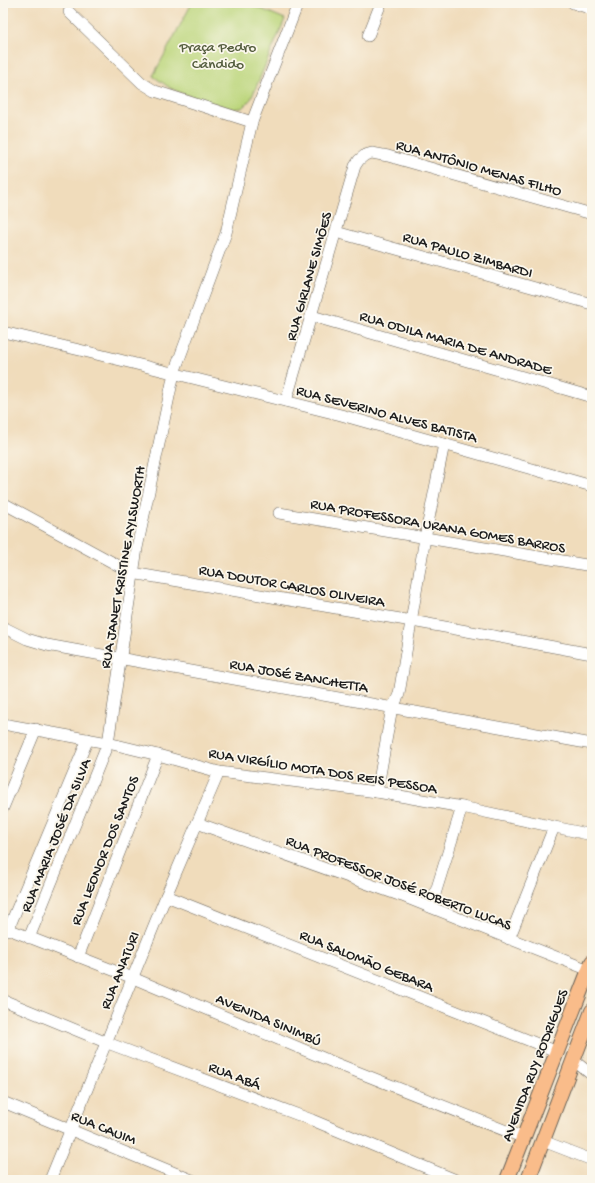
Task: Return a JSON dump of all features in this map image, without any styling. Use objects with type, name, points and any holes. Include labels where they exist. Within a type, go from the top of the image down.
[{"type":"main road","name":"AVENIDA RUY RODRIGUES","points":[[507,1180],[558,1052],[590,966]]},
{"type":"main road","points":[[528,1180],[592,1011]]},
{"type":"main road","points":[[524,1138],[543,1141]]},
{"type":"street","name":"RUA JANET KRISTINE AYLSWORTH","points":[[108,743],[132,573],[174,373],[226,233],[252,122],[298,3]]},
{"type":"street","points":[[368,36],[381,3]]},
{"type":"street","points":[[573,3],[592,9]]},
{"type":"street","points":[[69,12],[142,83],[155,91],[252,122]]},
{"type":"street","name":"RUA ANTÔNIO MENAS FILHO","points":[[359,160],[372,153],[388,156],[592,214]]},
{"type":"street","name":"RUA GIRLANE SIMÕES","points":[[286,401],[355,166],[359,160]]},
{"type":"street","name":"RUA PAULO ZIMBARDI","points":[[336,232],[592,304]]},
{"type":"street","name":"RUA ODILA MARIA DE ANDRADE","points":[[312,316],[592,397]]},
{"type":"street","name":"RUA SEVERINO ALVES BATISTA","points":[[3,332],[341,415],[592,486]]},
{"type":"street","points":[[377,792],[392,707],[399,694],[425,538],[444,444]]},
{"type":"street","name":"RUA DOUTOR CARLOS OLIVEIRA","points":[[3,503],[132,573],[412,621],[592,654]]},
{"type":"street","name":"RUA PROFESSORA URANA GOMES BARROS","points":[[279,513],[592,566]]},
{"type":"street","name":"RUA JOSÉ ZANCHETTA","points":[[3,627],[27,639],[47,645],[592,744]]},
{"type":"street","name":"RUA VIRGÍLIO MOTA DOS REIS PESSOA","points":[[3,724],[108,743],[219,772],[377,792],[462,807],[592,834]]},
{"type":"street","points":[[3,808],[36,729]]},
{"type":"street","points":[[6,928],[88,739]]},
{"type":"street","name":"RUA MARIA JOSÉ DA SILVA","points":[[29,938],[108,743]]},
{"type":"street","name":"RUA LEONOR DOS SANTOS","points":[[78,957],[158,755]]},
{"type":"street","name":"RUA ANATURI","points":[[50,1180],[105,1042],[219,772]]},
{"type":"street","points":[[431,907],[462,807]]},
{"type":"street","name":"RUA PROFESSOR JOSÉ ROBERTO LUCAS","points":[[197,823],[431,907],[509,939],[590,966]]},
{"type":"street","points":[[509,939],[554,826]]},
{"type":"street","name":"RUA SALOMÃO GEBARA","points":[[166,896],[558,1052]]},
{"type":"street","name":"AVENIDA SINIMBÚ","points":[[6,928],[133,978],[335,1063],[524,1138]]},
{"type":"street","name":"RUA ABÁ","points":[[3,1000],[105,1042],[312,1120],[456,1180]]},
{"type":"street","points":[[573,1060],[592,1075]]},
{"type":"street","name":"RUA CAUIM","points":[[3,1102],[192,1180]]},
{"type":"street","points":[[543,1141],[592,1160]]},
{"type":"green space","name":"Praça Pedro Cândido","points":[[192,3],[247,3],[285,19],[251,99],[242,108],[233,109],[181,93],[170,88],[153,76]]}]
